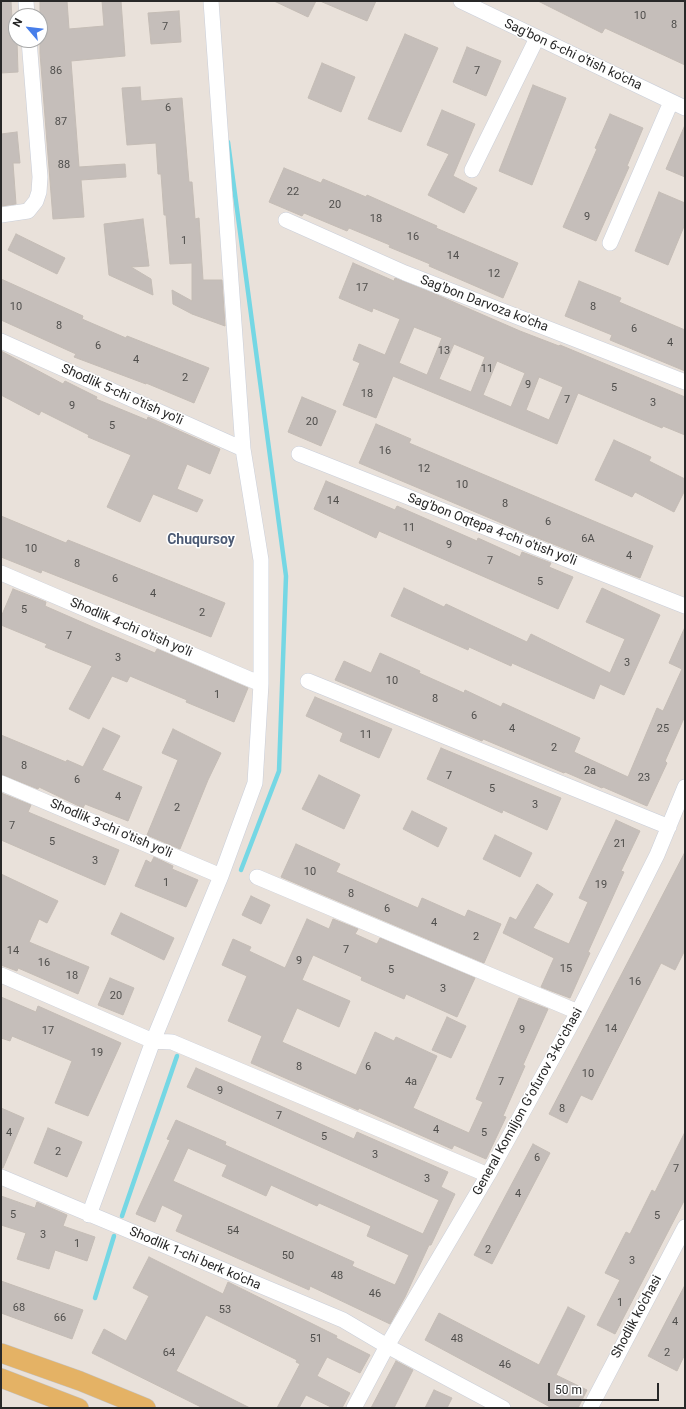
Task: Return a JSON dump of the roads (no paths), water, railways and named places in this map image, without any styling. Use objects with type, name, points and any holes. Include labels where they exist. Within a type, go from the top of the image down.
[{"type":"main road","points":[[1,1353],[80,1380],[146,1408]]},
{"type":"main road","points":[[1,1378],[74,1407]]},
{"type":"street","points":[[89,1215],[153,1041],[221,876],[255,783],[261,684],[261,560],[243,449],[211,1]]},
{"type":"street","name":"Sag'bon 6-chi o'tish ko'cha","points":[[461,1],[685,108]]},
{"type":"street","points":[[472,170],[536,38]]},
{"type":"street","points":[[1,215],[28,211],[36,201],[39,192],[40,177],[30,48]]},
{"type":"street","points":[[610,244],[671,102]]},
{"type":"street","name":"Sag'bon Darvoza ko'cha","points":[[286,220],[405,273],[685,382]]},
{"type":"street","name":"Shodlik 5-chi o'tish yo'li","points":[[1,341],[243,449]]},
{"type":"street","name":"Sag'bon Oqtepa 4-chi o'tish yo'li","points":[[299,454],[685,606]]},
{"type":"street","name":"Shodlik 4-chi o'tish yo'li","points":[[1,573],[261,684]]},
{"type":"street","points":[[308,681],[669,827]]},
{"type":"street","name":"Shodlik 3-chi o'tish yo'li","points":[[1,783],[221,876]]},
{"type":"street","name":"General Komiljon Gʻofurov 3-koʻchasi","points":[[354,1408],[386,1346],[488,1175],[578,1012],[657,855],[685,787]]},
{"type":"street","points":[[257,877],[578,1012]]},
{"type":"street","points":[[1,975],[153,1041],[172,1042],[488,1175]]},
{"type":"street","name":"Shodlik 1-chi berk ko'cha","points":[[1,1177],[343,1320],[386,1346],[503,1408]]},
{"type":"street","name":"Shodlik ko'chasi","points":[[590,1408],[685,1227]]},
{"type":"waterway","points":[[228,142],[286,576],[279,771],[241,870]]},
{"type":"waterway","points":[[122,1216],[177,1056]]},
{"type":"waterway","points":[[95,1298],[114,1236]]},
{"type":"district","name":"Chuqursoy","points":[[201,540]]}]
